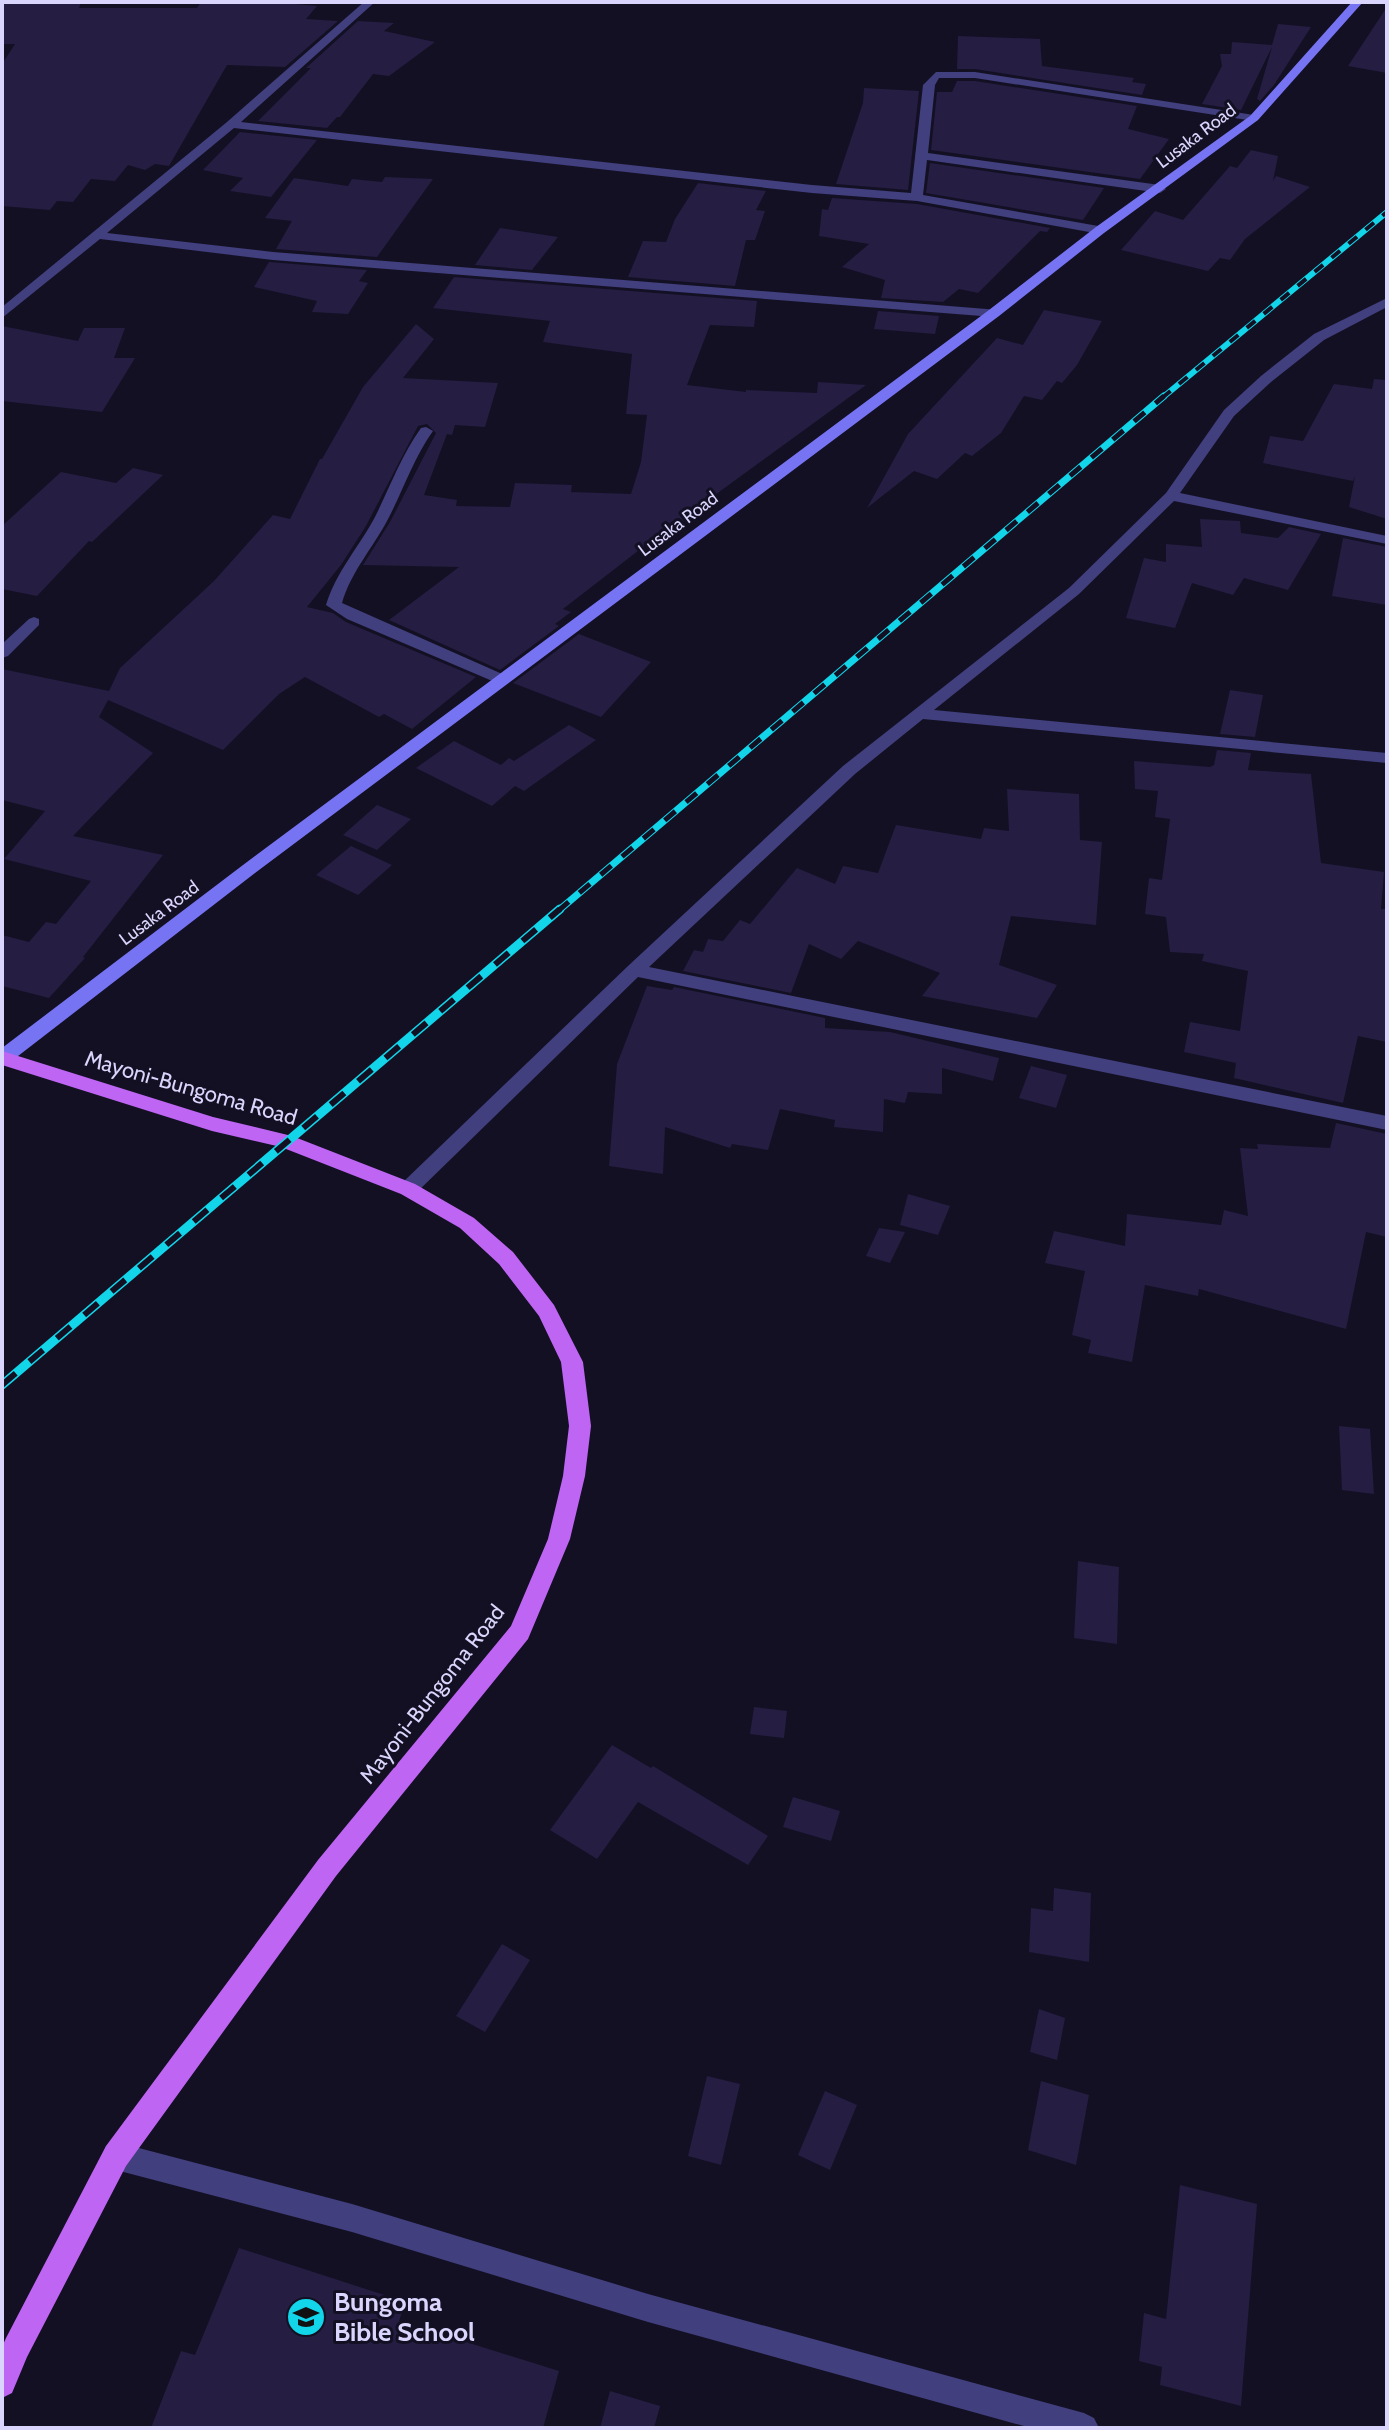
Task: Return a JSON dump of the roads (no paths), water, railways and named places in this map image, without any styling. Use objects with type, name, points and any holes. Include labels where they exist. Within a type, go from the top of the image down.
[{"type":"main road","name":"Mayoni-Bungoma Road","points":[[2,1058],[212,1124],[285,1141],[408,1189],[467,1223],[506,1258],[547,1311],[572,1362],[580,1426],[574,1476],[559,1539],[520,1632],[327,1868],[116,2156],[16,2348],[2,2383]]},
{"type":"street","points":[[2,314],[231,124],[370,2]]},
{"type":"street","name":"Lusaka Road","points":[[2,1058],[994,313],[1100,230],[1254,118],[1358,2]]},
{"type":"street","points":[[917,197],[929,85],[936,75],[975,75],[1254,118]]},
{"type":"street","points":[[231,124],[812,189],[917,197],[1100,230]]},
{"type":"street","points":[[921,156],[1160,189]]},
{"type":"street","points":[[95,235],[273,256],[994,313]]},
{"type":"street","points":[[408,1189],[634,970],[849,770],[1074,591],[1171,496],[1229,413],[1266,379],[1319,337],[1387,302]]},
{"type":"street","points":[[426,431],[413,446],[381,519],[339,584],[334,605],[352,616],[503,680]]},
{"type":"street","points":[[1171,496],[1387,540]]},
{"type":"street","points":[[2,653],[34,622]]},
{"type":"street","points":[[920,714],[1387,758]]},
{"type":"street","points":[[634,970],[1387,1123]]},
{"type":"street","points":[[116,2156],[352,2218],[648,2308],[1084,2428]]},
{"type":"railway","points":[[1162,398],[1387,212]]},
{"type":"railway","points":[[558,911],[1164,396]]},
{"type":"railway","points":[[2,1385],[560,909]]},
{"type":"place","name":"Bungoma Bible School","points":[[306,2317]]}]
